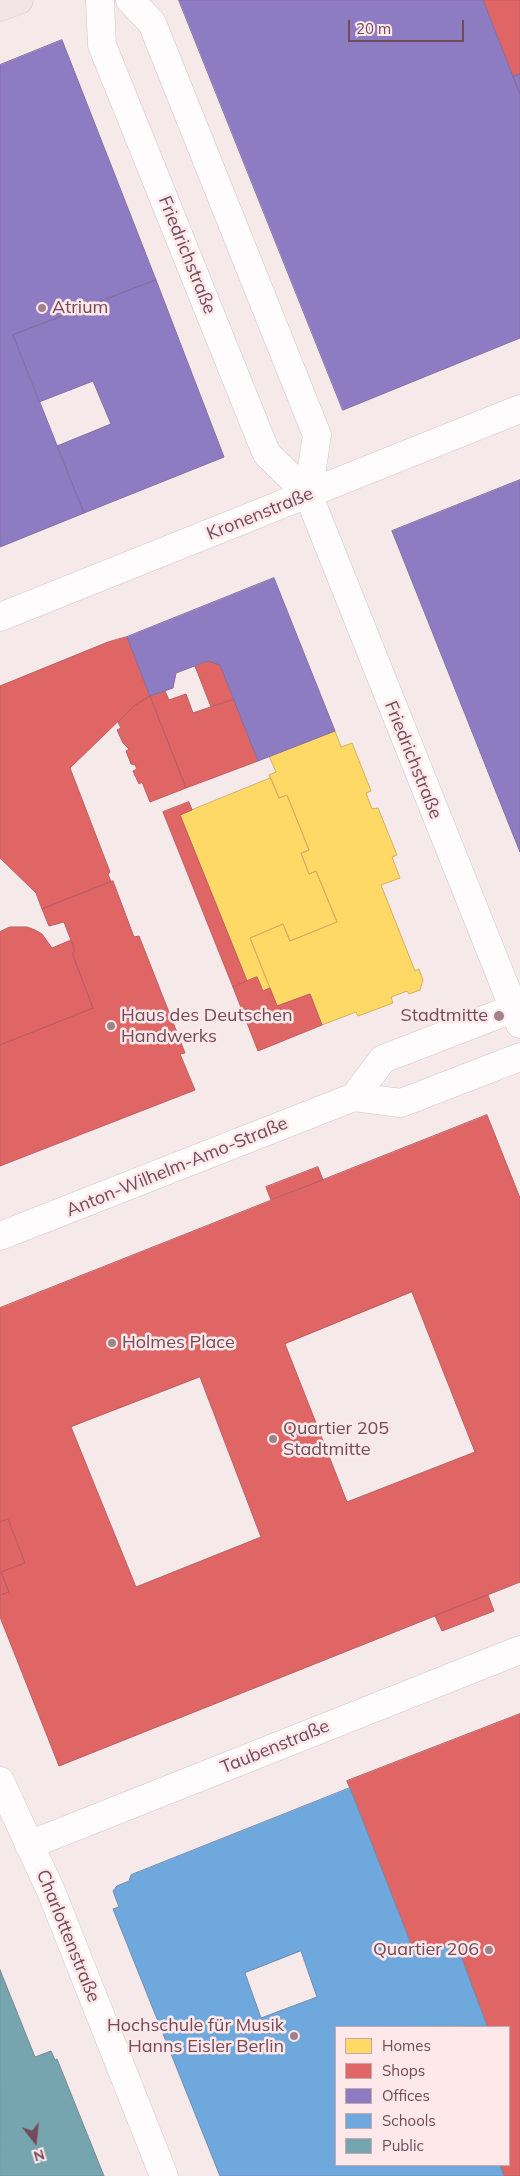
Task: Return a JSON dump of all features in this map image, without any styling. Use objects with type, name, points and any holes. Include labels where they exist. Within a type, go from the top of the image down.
[{"type":"main road","points":[[0,7],[19,0]]},
{"type":"street","name":"Friedrichstraße","points":[[100,0],[102,45],[267,454],[308,494],[518,1013]]},
{"type":"street","points":[[130,0],[152,23],[317,435],[308,494]]},
{"type":"street","name":"Kronenstraße","points":[[0,617],[520,410]]},
{"type":"street","points":[[354,1097],[383,1059],[518,1013]]},
{"type":"street","name":"Anton-Wilhelm-Amo-Straße","points":[[0,1236],[354,1097],[401,1103],[520,1057]]},
{"type":"street","name":"Taubenstraße","points":[[29,1845],[520,1650]]},
{"type":"street","name":"Charlottenstraße","points":[[0,1781],[57,1904],[164,2176]]},
{"type":"building: Homes","points":[[335,731],[341,747],[352,743],[371,791],[366,793],[372,809],[378,808],[397,855],[392,857],[400,878],[381,885],[415,971],[419,969],[423,980],[420,990],[409,994],[407,991],[391,997],[393,1003],[358,1016],[356,1012],[322,1025],[310,994],[277,1006],[250,938],[283,924],[290,941],[337,922],[316,871],[309,874],[301,853],[309,850],[287,795],[279,798],[269,775],[276,772],[269,756]]},
{"type":"building: Homes","points":[[271,778],[279,798],[287,795],[309,850],[301,853],[309,874],[316,871],[337,922],[290,941],[283,924],[250,938],[270,988],[263,991],[257,977],[247,981],[180,815]]},
{"type":"building: Shops","points":[[483,0],[520,0],[520,74],[513,77]]},
{"type":"building: Shops","points":[[127,637],[150,696],[134,706],[70,768],[110,872],[108,874],[111,882],[42,909],[36,893],[0,858],[0,686],[108,642]]},
{"type":"building: Shops","points":[[208,661],[220,665],[234,699],[211,707],[195,666]]},
{"type":"building: Shops","points":[[165,691],[169,700],[186,694],[193,713],[234,699],[258,761],[186,788],[150,696]]},
{"type":"building: Shops","points":[[150,696],[186,788],[150,802],[142,782],[139,784],[133,771],[137,769],[135,765],[131,764],[126,751],[129,749],[123,743],[117,730],[121,728],[118,722],[134,706]]},
{"type":"building: Shops","points":[[189,802],[192,810],[180,815],[247,981],[233,987],[163,812]]},
{"type":"building: Shops","name":"Haus des Deutschen Handwerks","points":[[113,881],[134,937],[139,936],[185,1053],[180,1054],[195,1090],[0,1166],[0,1045],[93,1008],[72,953],[75,951],[64,922],[49,926],[42,909]]},
{"type":"building: Shops","points":[[10,927],[27,927],[35,930],[42,934],[52,948],[71,940],[75,951],[72,953],[93,1008],[0,1045],[0,932]]},
{"type":"building: Shops","points":[[257,977],[263,991],[270,988],[277,1006],[310,994],[322,1025],[258,1051],[233,987]]},
{"type":"building: Shops","name":"Quartier 205 Stadtmitte","points":[[487,1115],[520,1198],[520,1582],[59,1766],[0,1617],[0,1595],[9,1592],[1,1572],[25,1563],[8,1519],[0,1522],[0,1308]],"holes":[[[412,1292],[475,1452],[347,1502],[285,1344]],[[200,1377],[261,1537],[136,1587],[71,1427]]]},
{"type":"building: Shops","points":[[318,1167],[323,1180],[271,1200],[266,1187]]},
{"type":"building: Shops","points":[[8,1519],[25,1563],[1,1572],[9,1592],[0,1595],[0,1522]]},
{"type":"building: Shops","points":[[488,1595],[494,1611],[442,1631],[435,1616]]},
{"type":"building: Shops","name":"Quartier 206","points":[[520,1714],[520,2176],[504,2176],[500,2166],[510,2166],[510,2026],[487,2026],[456,1943],[416,1957],[347,1781]]},
{"type":"building: Offices","points":[[179,0],[483,0],[520,94],[520,338],[343,410]]},
{"type":"building: Offices","name":"Atrium","points":[[62,40],[156,280],[13,335],[84,513],[0,547],[0,65]]},
{"type":"building: Offices","points":[[520,74],[520,94],[513,77]]},
{"type":"building: Offices","points":[[156,280],[224,457],[84,513],[57,446],[111,424],[93,381],[39,402],[13,335]]},
{"type":"building: Offices","points":[[520,480],[520,852],[392,531]]},
{"type":"building: Offices","points":[[274,578],[335,731],[258,761],[220,665],[208,661],[176,673],[173,688],[150,696],[127,637]]},
{"type":"building: Schools","points":[[350,1788],[416,1957],[456,1943],[487,2026],[335,2026],[335,2166],[500,2166],[504,2176],[220,2176],[113,1909],[119,1907],[113,1891],[117,1886],[129,1881],[131,1875]],"holes":[[[301,1951],[317,1997],[261,2018],[245,1973]]]},
{"type":"building: Public","points":[[0,1970],[35,2057],[51,2051],[55,2060],[57,2059],[104,2176],[0,2176]]},
{"type":"place","name":"Atrium","points":[[42,308]]},
{"type":"place","name":"Stadtmitte","points":[[499,1016]]},
{"type":"place","name":"Haus des Deutschen Handwerks","points":[[111,1026]]},
{"type":"place","name":"Holmes Place","points":[[112,1343]]},
{"type":"place","name":"Quartier 205 Stadtmitte","points":[[273,1439]]},
{"type":"place","name":"Quartier 206","points":[[489,1950]]},
{"type":"place","name":"Hochschule für Musik Hanns Eisler Berlin","points":[[294,2036]]}]
